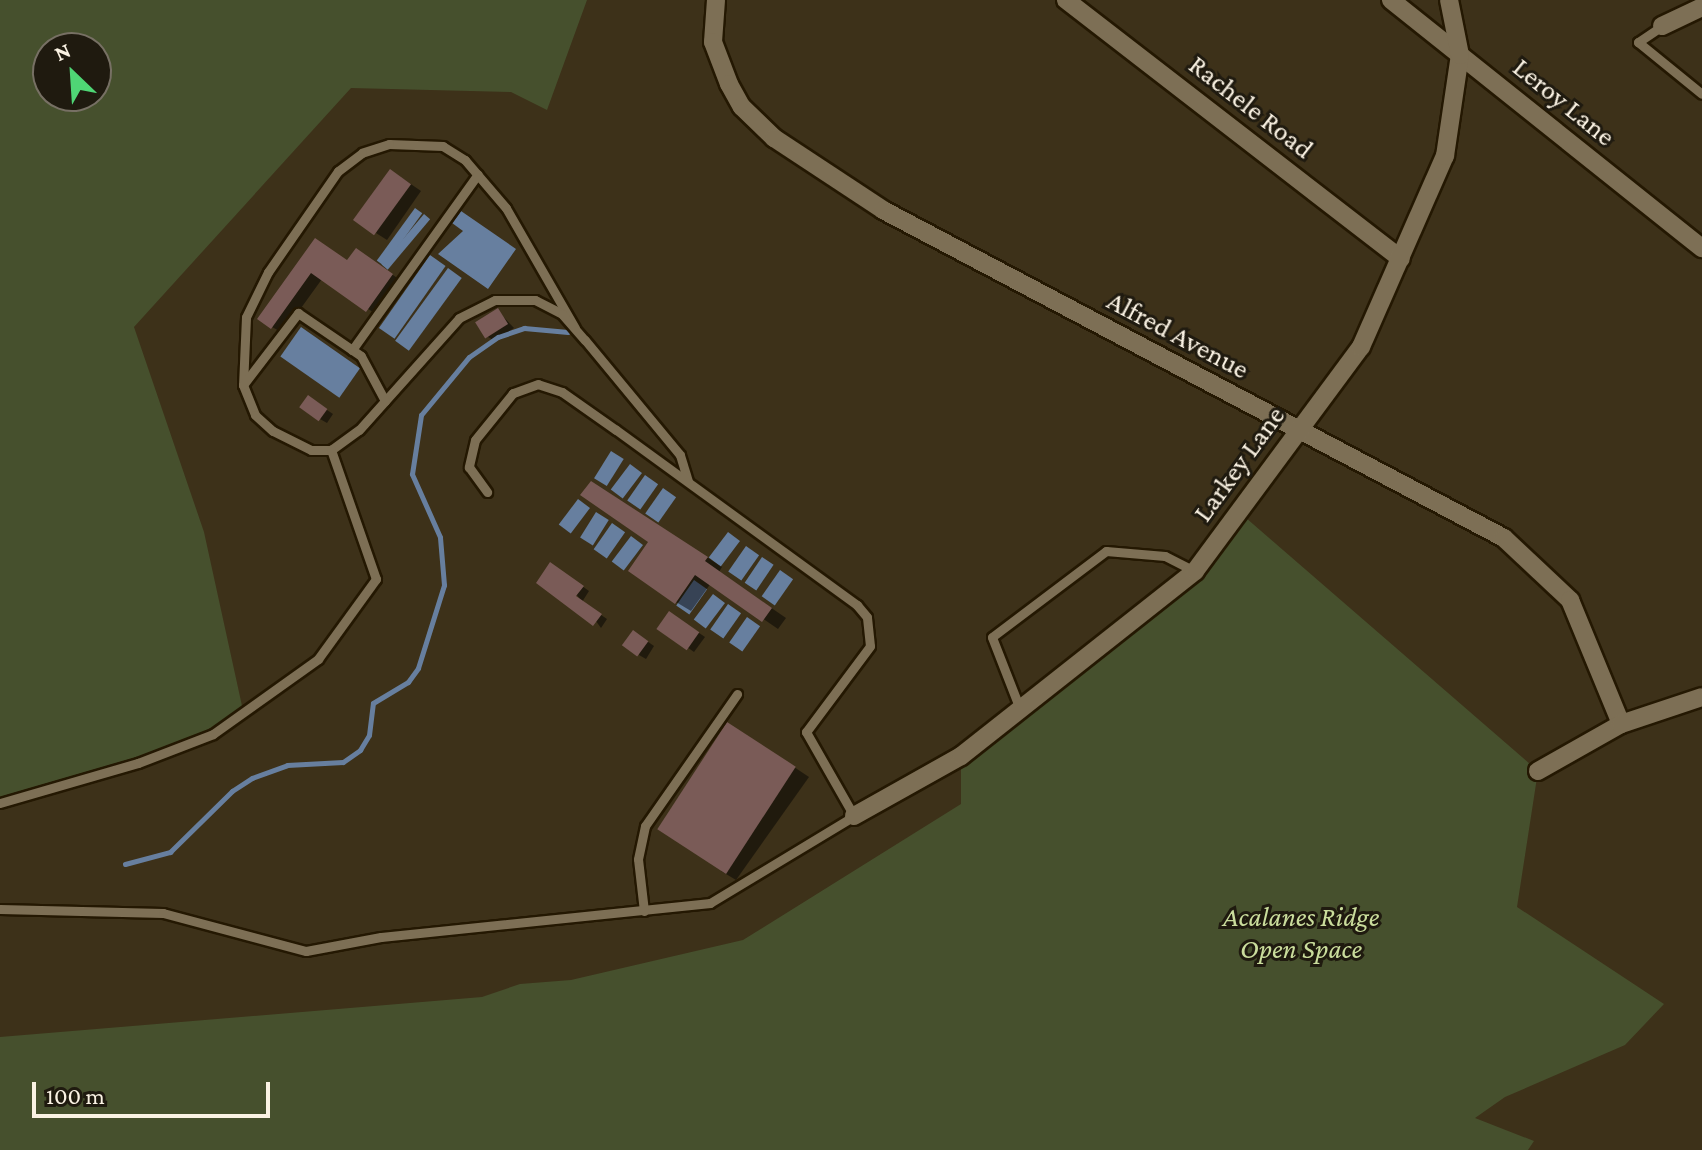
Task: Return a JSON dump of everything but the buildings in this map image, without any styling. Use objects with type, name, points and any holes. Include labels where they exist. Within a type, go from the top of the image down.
[{"type":"street","name":"Alfred Avenue","points":[[716,0],[713,42],[729,84],[742,107],[774,138],[883,210],[1504,538],[1570,600],[1621,724]]},
{"type":"street","name":"Rachele Road","points":[[1066,0],[1401,259]]},
{"type":"street","name":"Leroy Lane","points":[[1391,0],[1702,248]]},
{"type":"street","name":"Larkey Lane","points":[[854,816],[961,756],[1195,571],[1297,429],[1361,347],[1445,156],[1460,55],[1449,0]]},
{"type":"street","points":[[1662,26],[1702,7]]},
{"type":"street","points":[[1538,771],[1621,724],[1702,697]]},
{"type":"lane","points":[[1662,26],[1638,42],[1702,94]]},
{"type":"lane","points":[[575,328],[506,208],[478,174],[443,146],[417,142],[389,144],[362,153],[338,171],[268,272],[246,317],[243,385],[255,415],[273,431],[311,450],[331,450],[359,430],[473,309],[495,300],[535,300],[562,314],[575,328],[680,455],[688,481]]},
{"type":"lane","points":[[352,350],[478,174]]},
{"type":"lane","points":[[243,385],[298,313],[352,350],[374,375],[385,401]]},
{"type":"lane","points":[[0,909],[163,913],[306,951],[381,937],[710,903],[854,816],[806,732],[870,646],[867,617],[688,481],[562,392],[538,384],[513,393],[475,440],[469,467],[487,492]]},
{"type":"lane","points":[[0,803],[138,763],[213,734],[318,659],[376,579],[331,450]]},
{"type":"lane","points":[[1020,709],[992,637],[1106,551],[1165,556],[1195,571]]},
{"type":"lane","points":[[644,911],[638,859],[645,826],[737,694]]},
{"type":"green space","points":[[0,0],[587,0],[547,110],[511,92],[351,88],[134,327],[204,532],[244,715],[138,763],[0,803]]},
{"type":"green space","name":"Acalanes Ridge Open Space","points":[[1238,511],[1538,771],[1517,907],[1664,1004],[1625,1045],[1505,1097],[1475,1118],[1534,1141],[1528,1150],[0,1150],[0,1037],[482,997],[520,984],[571,980],[743,940],[961,804],[961,756],[1195,571]]},
{"type":"water","points":[[415,208],[422,213],[384,266],[377,261]]},
{"type":"water","points":[[461,211],[516,249],[488,289],[438,254],[463,231],[452,223]]},
{"type":"water","points":[[424,214],[430,219],[388,270],[382,265]]},
{"type":"water","points":[[430,255],[446,266],[395,339],[379,328]]},
{"type":"water","points":[[448,268],[462,278],[409,351],[395,341]]},
{"type":"water","points":[[301,327],[360,368],[339,398],[280,356]]},
{"type":"water","points":[[611,451],[624,459],[607,486],[594,478]]},
{"type":"water","points":[[630,464],[642,473],[623,499],[611,490]]},
{"type":"water","points":[[645,475],[658,484],[640,510],[627,500]]},
{"type":"water","points":[[663,488],[676,497],[658,523],[645,513]]},
{"type":"water","points":[[578,499],[590,508],[571,534],[559,525]]},
{"type":"water","points":[[596,512],[609,520],[593,545],[580,537]]},
{"type":"water","points":[[612,523],[625,532],[607,558],[594,549]]},
{"type":"water","points":[[728,532],[740,541],[721,567],[709,558]]},
{"type":"water","points":[[631,536],[643,545],[624,571],[612,562]]},
{"type":"water","points":[[746,546],[759,555],[741,581],[728,571]]},
{"type":"water","points":[[762,557],[774,565],[756,591],[745,583]]},
{"type":"water","points":[[780,570],[793,579],[775,605],[762,596]]},
{"type":"water","points":[[694,580],[707,589],[689,615],[676,605]]},
{"type":"water","points":[[713,594],[725,603],[706,629],[694,620]]},
{"type":"water","points":[[728,604],[741,613],[723,639],[710,629]]},
{"type":"water","points":[[747,617],[760,626],[742,652],[729,642]]},
{"type":"waterway","points":[[125,864],[170,852],[232,791],[252,778],[287,765],[343,762],[360,750],[369,735],[373,703],[408,682],[418,668],[444,585],[440,537],[412,474],[421,415],[469,357],[498,337],[524,328],[568,332]]}]
